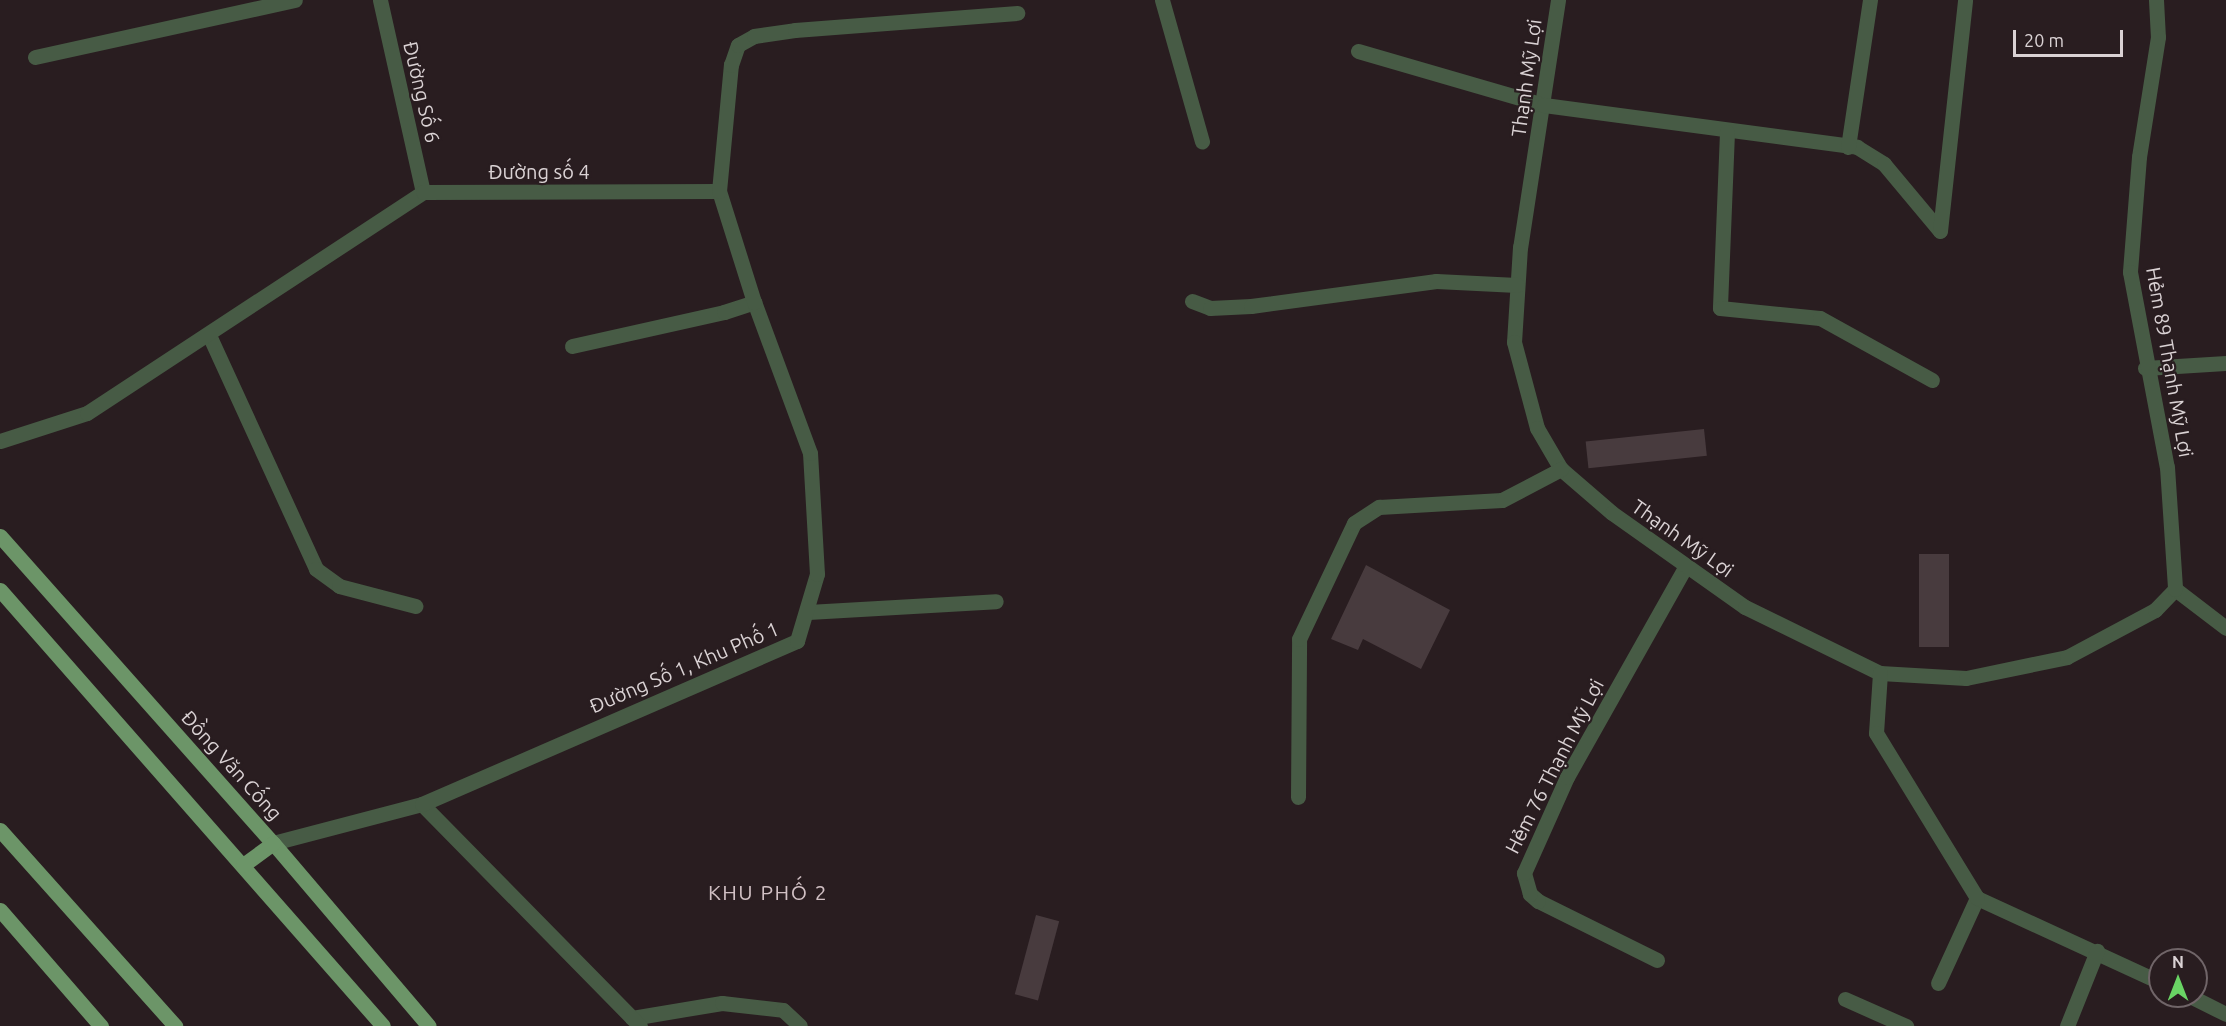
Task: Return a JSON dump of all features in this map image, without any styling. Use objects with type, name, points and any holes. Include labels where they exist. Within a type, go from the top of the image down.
[{"type":"main road","name":"Đồng Văn Cống","points":[[0,536],[273,843],[429,1026]]},
{"type":"main road","points":[[0,590],[383,1026]]},
{"type":"main road","points":[[0,830],[175,1026]]},
{"type":"main road","points":[[243,865],[273,843]]},
{"type":"main road","points":[[0,910],[101,1026]]},
{"type":"street","points":[[35,57],[295,0]]},
{"type":"street","name":"Đường Số 6","points":[[380,0],[423,192]]},
{"type":"street","points":[[1162,0],[1202,141]]},
{"type":"street","name":"Thạnh Mỹ Lợi","points":[[1558,0],[1544,105],[1520,247],[1514,342],[1537,428],[1561,469],[1612,513],[1745,608],[1880,673],[1966,678],[2067,657],[2155,610],[2175,589]]},
{"type":"street","points":[[1848,147],[1870,0]]},
{"type":"street","points":[[1358,51],[1544,105],[1727,132],[1857,147],[1884,164],[1940,231],[1965,0]]},
{"type":"street","name":"Hẻm 89 Thạnh Mỹ Lợi","points":[[2156,0],[2158,38],[2139,157],[2130,272],[2145,368],[2167,467],[2175,589]]},
{"type":"street","points":[[719,191],[731,65],[738,45],[753,36],[1017,13]]},
{"type":"street","points":[[1727,132],[1720,308],[1820,318],[1932,380]]},
{"type":"street","name":"Đường số 4","points":[[423,192],[719,191]]},
{"type":"street","name":"Đường Số 1, Khu Phố 1","points":[[273,843],[422,804],[797,641],[808,612],[817,574],[810,453],[753,302],[719,191]]},
{"type":"street","points":[[0,441],[87,413],[209,335],[423,192]]},
{"type":"street","points":[[1192,301],[1210,308],[1251,306],[1436,281],[1517,285]]},
{"type":"street","points":[[572,346],[753,302]]},
{"type":"street","points":[[209,335],[316,569],[339,586],[415,606]]},
{"type":"street","points":[[2145,368],[2226,363]]},
{"type":"street","points":[[1298,797],[1299,639],[1354,523],[1379,507],[1502,500],[1561,469]]},
{"type":"street","name":"Hẻm 76 Thạnh Mỹ Lợi","points":[[1657,960],[1538,901],[1530,894],[1524,873],[1568,777],[1686,566]]},
{"type":"street","points":[[2175,589],[2226,628]]},
{"type":"street","points":[[808,612],[996,601]]},
{"type":"street","points":[[1880,673],[1876,733],[1977,898],[2148,976]]},
{"type":"street","points":[[422,804],[636,1022],[722,1003],[783,1010],[800,1026]]},
{"type":"street","points":[[1938,983],[1977,898]]},
{"type":"street","points":[[2067,1026],[2097,951]]},
{"type":"street","points":[[1845,999],[1906,1026]]},
{"type":"street","points":[[2208,1005],[2226,1014]]},
{"type":"building","points":[[1704,429],[1707,456],[1588,468],[1586,441]]},
{"type":"building","points":[[1919,554],[1949,554],[1949,647],[1919,647]]},
{"type":"building","points":[[1366,565],[1450,610],[1421,669],[1363,639],[1358,650],[1331,639]]},
{"type":"building","points":[[1036,915],[1059,921],[1038,1000],[1015,994]]},
{"type":"district","name":"KHU PHỐ 2","points":[[768,892]]}]
